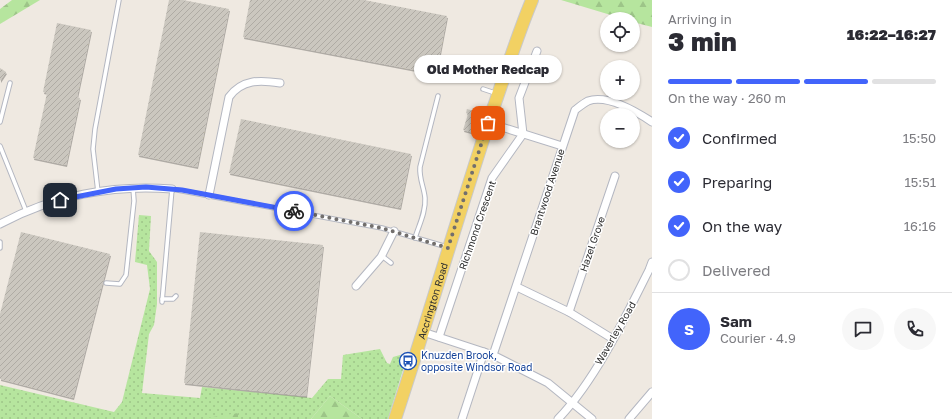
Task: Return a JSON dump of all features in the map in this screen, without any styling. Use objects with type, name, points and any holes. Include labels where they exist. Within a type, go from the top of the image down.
[{"type":"main road","name":"Accrington Road","points":[[395,419],[424,332],[448,248],[488,123],[532,0]]},
{"type":"street","points":[[523,134],[519,98],[537,51]]},
{"type":"street","points":[[209,195],[229,97],[237,88],[253,81],[280,83]]},
{"type":"street","name":"Brantwood Avenue","points":[[493,355],[517,288],[562,146],[575,110],[589,101],[609,101],[636,112],[652,122]]},
{"type":"street","points":[[488,123],[562,146]]},
{"type":"street","name":"Richmond Crescent","points":[[439,337],[492,178],[523,134]]},
{"type":"street","name":"Hazel Grove","points":[[569,312],[615,176]]},
{"type":"street","points":[[0,224],[26,211],[47,203],[98,192],[146,187],[172,189]]},
{"type":"street","points":[[356,286],[382,256],[394,231]]},
{"type":"street","name":"Waverley Road","points":[[558,419],[574,403],[613,339],[651,271],[652,262]]},
{"type":"street","points":[[517,288],[569,312],[613,339]]},
{"type":"street","points":[[424,332],[493,355],[548,383],[592,419]]},
{"type":"street","points":[[462,419],[484,352]]},
{"type":"street","points":[[629,419],[652,392]]},
{"type":"lane","points":[[98,192],[93,149],[95,129],[119,0]]},
{"type":"lane","points":[[0,122],[10,83]]},
{"type":"lane","points":[[483,89],[498,94]]},
{"type":"lane","points":[[415,238],[425,204],[425,198],[419,175],[420,167],[438,96]]},
{"type":"lane","points":[[0,146],[26,211]]},
{"type":"lane","points":[[106,283],[120,284],[126,275],[134,201],[133,188]]},
{"type":"lane","points":[[176,296],[173,299],[162,300],[172,189],[394,231],[448,248]]},
{"type":"lane","points":[[0,242],[0,248]]},
{"type":"lane","points":[[382,256],[391,263]]},
{"type":"green space","points":[[12,0],[40,0],[0,24],[0,9]]},
{"type":"green space","points":[[561,0],[652,0],[652,27],[640,24],[640,12],[601,12]]},
{"type":"green space","points":[[139,215],[151,216],[149,251],[157,262],[157,304],[154,325],[149,334],[142,393],[200,398],[202,387],[312,398],[328,379],[341,379],[343,355],[380,349],[387,363],[390,364],[393,357],[400,355],[406,360],[388,419],[362,419],[330,396],[311,419],[238,419],[238,414],[216,419],[0,419],[0,385],[114,412],[122,402],[150,289],[147,265],[135,262]]},
{"type":"green space","points":[[330,396],[362,419],[311,419]]},
{"type":"green space","points":[[238,413],[238,419],[203,419],[207,418]]},
{"type":"building","points":[[169,0],[183,0],[229,9],[197,167],[138,155]]},
{"type":"building","points":[[250,0],[364,0],[447,16],[436,74],[243,37]]},
{"type":"building","points":[[57,23],[91,30],[77,97],[80,98],[66,165],[33,158],[47,93],[43,92]]},
{"type":"building","points":[[0,68],[6,72],[0,81]]},
{"type":"building","points":[[467,109],[481,113],[479,119],[477,118],[474,133],[463,130],[468,114],[466,113]]},
{"type":"building","points":[[241,119],[411,154],[400,208],[229,173]]},
{"type":"building","points":[[21,232],[110,254],[73,398],[0,379],[0,314]]},
{"type":"building","points":[[200,232],[323,245],[306,396],[184,383]]},
{"type":"way so far","points":[[294,211],[382,228],[448,248],[488,123]]},
{"type":"place","name":"Old Mother Redcap","points":[[488,123]]},
{"type":"place","name":"Knuzden Brook, opposite Windsor Road","points":[[408,361]]},
{"type":"route","points":[[60,200],[116,189],[146,187],[182,190],[294,211]]}]
